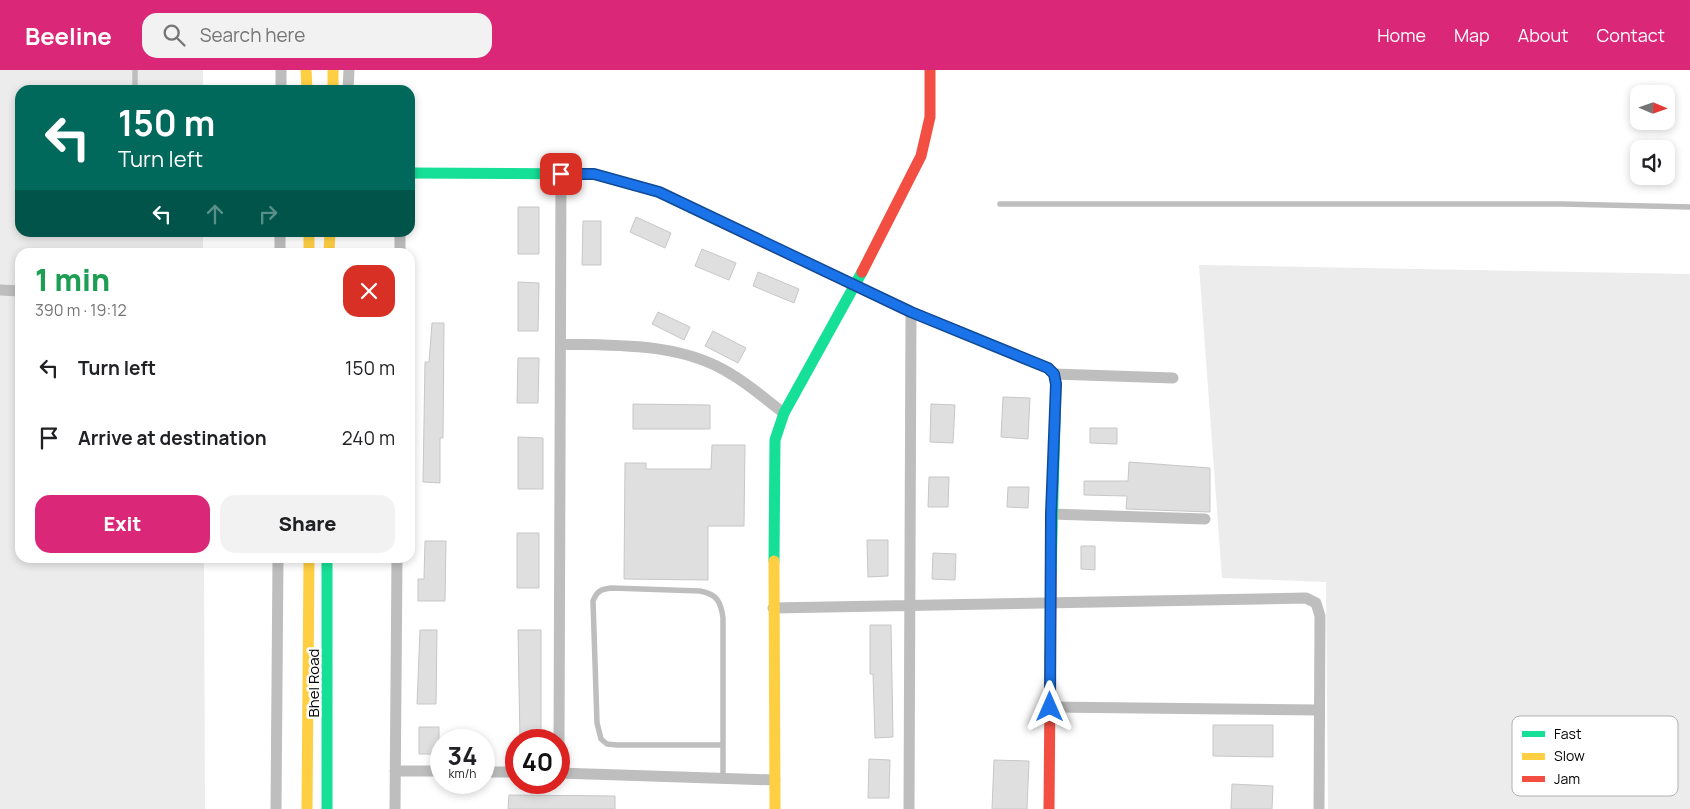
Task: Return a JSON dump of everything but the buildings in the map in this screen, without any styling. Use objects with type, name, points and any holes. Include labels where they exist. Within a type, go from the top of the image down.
[{"type":"street","points":[[281,70],[281,85]]},
{"type":"street","points":[[306,70],[307,85]]},
{"type":"street","points":[[333,70],[333,85]]},
{"type":"street","points":[[348,85],[349,70]]},
{"type":"street","points":[[775,809],[773,608],[775,440],[784,413],[856,284],[920,156],[930,117],[930,70]]},
{"type":"street","points":[[415,173],[594,174],[659,192],[856,284],[911,312],[1048,368],[1054,374],[1056,384],[1051,514],[1049,809]]},
{"type":"street","points":[[559,729],[561,174]]},
{"type":"street","points":[[0,290],[15,290]]},
{"type":"street","points":[[910,809],[911,312]]},
{"type":"street","points":[[561,344],[655,347],[695,358],[730,373],[784,413]]},
{"type":"street","points":[[1054,374],[1173,378]]},
{"type":"street","points":[[1051,514],[1205,519]]},
{"type":"street","points":[[276,809],[278,563]]},
{"type":"street","name":"Bhel Road","points":[[307,809],[308,563]]},
{"type":"street","name":"Bhel Road","points":[[327,563],[327,809]]},
{"type":"street","points":[[395,809],[397,563]]},
{"type":"street","points":[[773,608],[1306,598],[1316,604],[1320,616],[1319,809]]},
{"type":"street","points":[[1050,707],[1319,710]]},
{"type":"street","points":[[395,771],[430,771]]},
{"type":"street","points":[[570,773],[775,780]]},
{"type":"lane","points":[[135,70],[135,85]]},
{"type":"lane","points":[[1000,204],[1562,204],[1690,207]]},
{"type":"lane","points":[[723,745],[618,745],[607,744],[600,739],[597,723],[593,601],[596,593],[602,589],[612,588],[700,591],[712,593],[718,599],[723,618],[723,745],[723,778]]},
{"type":"shaded area","points":[[0,70],[203,70],[203,85],[15,85],[15,237],[203,237],[203,248],[15,248],[15,563],[204,563],[205,809],[0,809]]},
{"type":"shaded area","points":[[1199,265],[1690,274],[1690,809],[1328,809],[1326,582],[1222,578]]},
{"type":"traffic: fast","points":[[415,173],[594,174],[659,192],[717,220]]},
{"type":"traffic: fast","points":[[774,561],[775,440],[784,413],[862,272]]},
{"type":"traffic: fast","points":[[963,333],[1048,368],[1054,374],[1056,384],[1051,574]]},
{"type":"traffic: fast","points":[[327,563],[327,809]]},
{"type":"traffic: slow","points":[[306,70],[307,85]]},
{"type":"traffic: slow","points":[[333,70],[333,85]]},
{"type":"traffic: slow","points":[[309,237],[309,248]]},
{"type":"traffic: slow","points":[[329,248],[330,237]]},
{"type":"traffic: slow","points":[[774,561],[775,809]]},
{"type":"traffic: slow","points":[[307,809],[309,563]]},
{"type":"traffic: jam","points":[[862,272],[921,156],[930,117],[930,70]]},
{"type":"traffic: jam","points":[[717,220],[911,312],[963,333]]},
{"type":"traffic: jam","points":[[1049,809],[1051,574]]},
{"type":"route","points":[[561,174],[594,174],[625,181],[659,192],[856,284],[911,312],[1048,368],[1054,374],[1056,384],[1051,514],[1050,707]]}]
